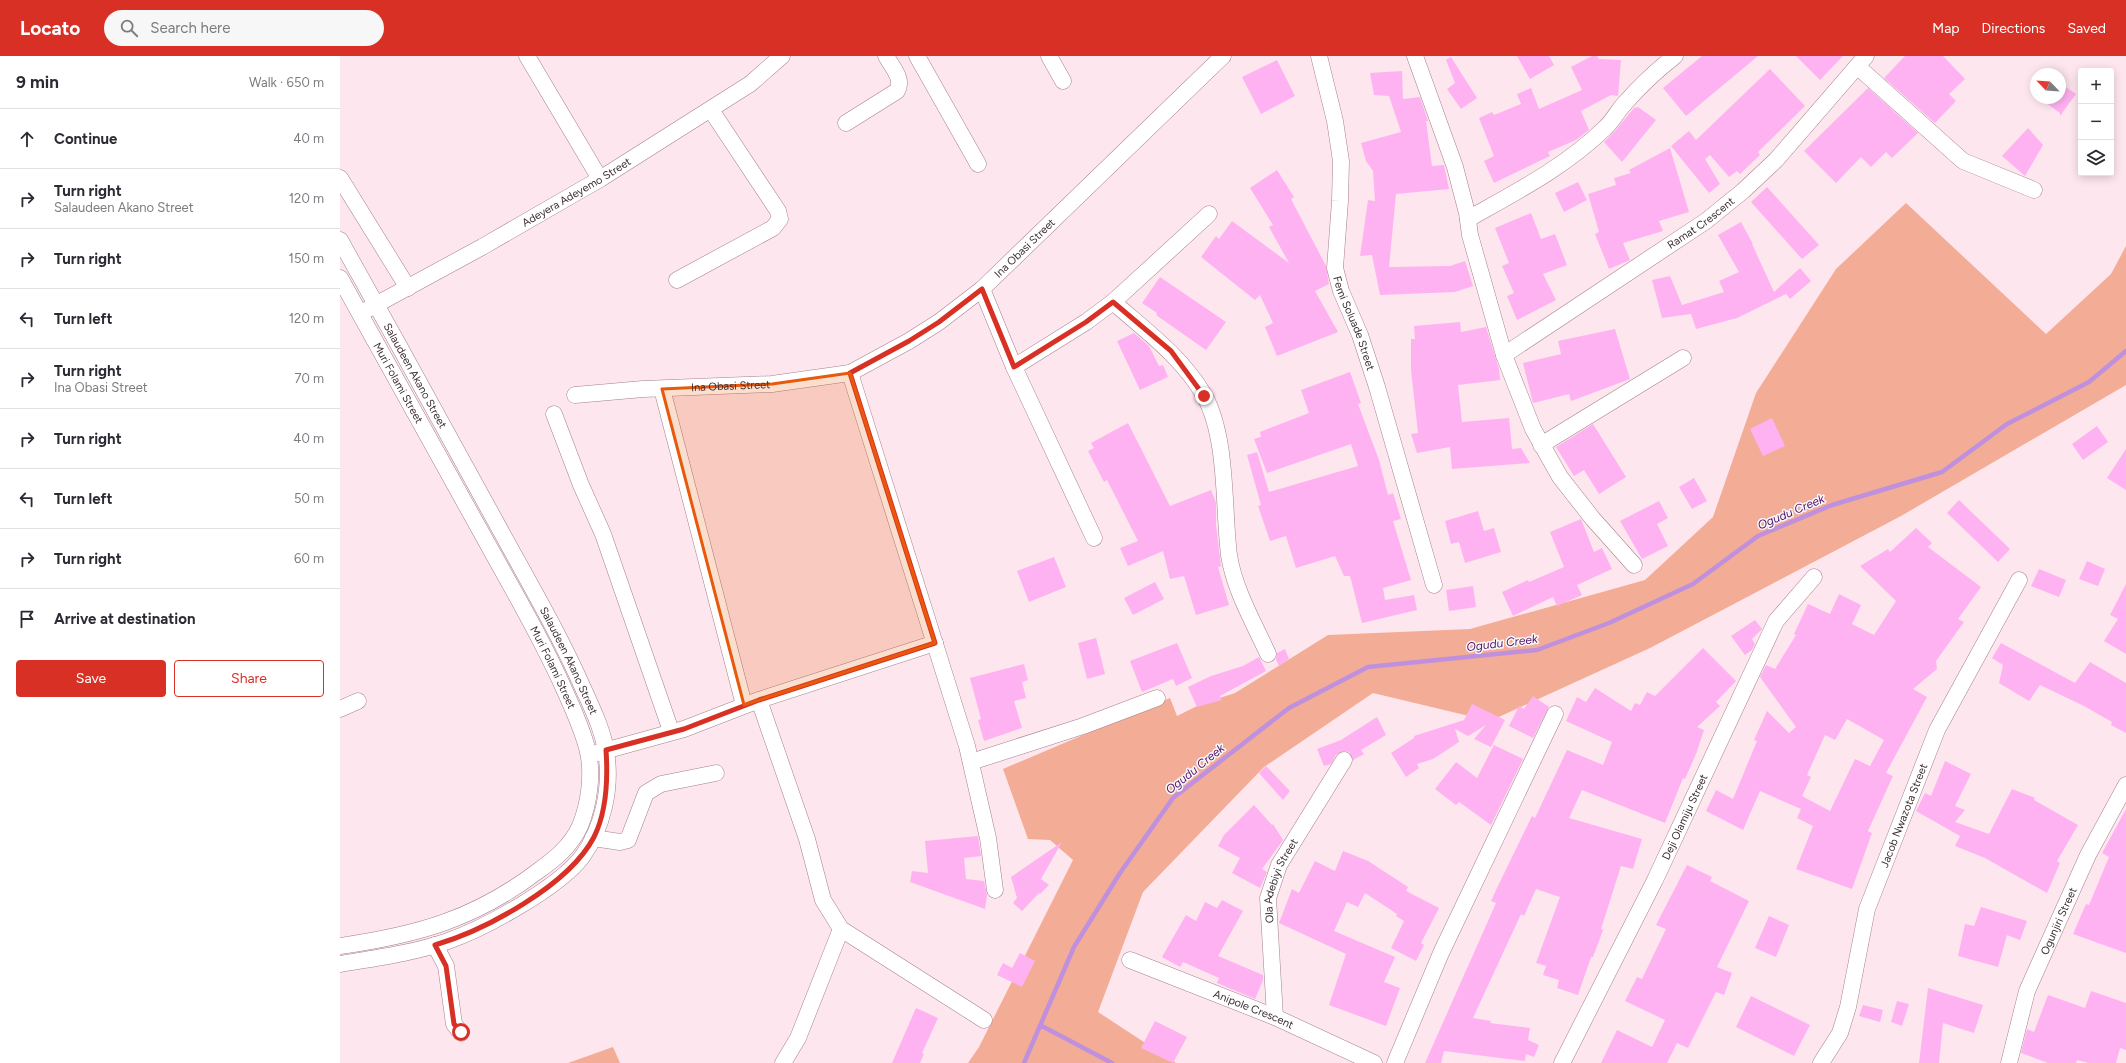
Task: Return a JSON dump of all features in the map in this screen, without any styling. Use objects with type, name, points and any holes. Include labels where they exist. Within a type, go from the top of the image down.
[{"type":"street","points":[[527,56],[600,179]]},
{"type":"street","name":"Adeyera Adeyemo Street","points":[[360,313],[408,288],[600,179],[750,84],[782,56]]},
{"type":"street","points":[[846,123],[897,91],[900,86],[900,80],[886,56]]},
{"type":"street","points":[[917,56],[978,164]]},
{"type":"street","points":[[1049,56],[1063,81]]},
{"type":"street","name":"Ina Obasi Street","points":[[576,395],[772,384],[850,373],[909,341],[939,322],[982,289],[1223,56]]},
{"type":"street","name":"Femi Soluade Street","points":[[1319,56],[1335,121],[1340,161],[1340,200],[1336,268],[1341,291],[1360,335],[1377,387],[1434,585]]},
{"type":"street","points":[[1415,56],[1455,167],[1468,220],[1470,235],[1504,355],[1533,429],[1560,477],[1593,520],[1634,565]]},
{"type":"street","points":[[1468,220],[1543,176],[1574,155],[1606,127],[1625,103],[1651,76],[1675,56]]},
{"type":"street","points":[[1862,61],[1963,161],[2034,190]]},
{"type":"street","name":"Ramat Crescent","points":[[1504,355],[1706,222],[1743,191],[1776,160],[1862,61]]},
{"type":"street","points":[[677,280],[773,228],[780,219],[778,211],[711,110]]},
{"type":"street","points":[[340,178],[408,288]]},
{"type":"street","points":[[1014,367],[1086,322],[1113,302],[1209,214]]},
{"type":"street","name":"Salaudeen Akano Street","points":[[340,240],[564,646],[599,724],[606,750],[606,792],[594,838],[581,858],[575,864],[540,892],[513,910],[481,927],[435,945],[340,964]]},
{"type":"street","name":"Muri Folami Street","points":[[340,278],[549,654],[582,730],[589,756],[589,790],[585,810],[575,836],[563,851],[541,869],[504,895],[444,924],[412,932],[340,946]]},
{"type":"street","points":[[982,289],[1014,367],[1094,538]]},
{"type":"street","points":[[1113,302],[1171,351],[1204,396],[1212,417],[1222,456],[1229,557],[1237,584],[1268,654]]},
{"type":"street","points":[[1541,445],[1683,358]]},
{"type":"street","points":[[850,373],[971,762],[988,838],[995,890]]},
{"type":"street","points":[[662,389],[744,705]]},
{"type":"street","points":[[554,414],[581,485],[603,534],[672,731]]},
{"type":"street","name":"Deji Olamiju Street","points":[[1562,1063],[1655,880],[1776,621],[1814,577]]},
{"type":"street","name":"Jacob Nwazota Street","points":[[1821,1063],[1840,1032],[1848,1007],[1867,909],[1937,730],[2019,580]]},
{"type":"street","points":[[589,756],[672,731],[684,729],[744,705],[935,643]]},
{"type":"street","points":[[971,762],[1083,726],[1157,698]]},
{"type":"street","points":[[759,700],[807,839],[823,900],[841,929],[984,1020]]},
{"type":"street","points":[[340,709],[358,701]]},
{"type":"street","points":[[1395,1063],[1441,952],[1556,714]]},
{"type":"street","name":"Ola Adebiyi Street","points":[[1275,1017],[1268,898],[1279,865],[1344,760]]},
{"type":"street","points":[[594,838],[620,842],[628,840],[646,793],[662,784],[716,773]]},
{"type":"street","name":"Ogunjiri Street","points":[[2010,1063],[2027,991],[2088,856],[2126,786]]},
{"type":"street","points":[[563,851],[575,864]]},
{"type":"street","points":[[783,1063],[798,1038],[841,929]]},
{"type":"street","points":[[435,945],[446,966],[454,1024],[461,1032]]},
{"type":"street","name":"Anipole Crescent","points":[[1130,960],[1275,1017],[1374,1063]]},
{"type":"highlighted area","points":[[850,373],[935,643],[744,705],[662,389],[772,384]]},
{"type":"shaded area","points":[[1906,203],[2046,334],[2111,274],[2126,246],[2126,385],[1901,516],[1650,648],[1490,721],[1373,693],[1264,767],[1143,892],[1098,1012],[1176,1063],[968,1063],[979,1047],[1073,860],[1050,840],[1028,839],[1003,769],[1170,698],[1177,716],[1201,704],[1235,693],[1328,635],[1470,629],[1645,580],[1713,517],[1756,393],[1836,269]]},
{"type":"shaded area","points":[[613,1047],[620,1063],[568,1063]]},
{"type":"building","points":[[1517,56],[1549,56],[1554,65],[1530,79]]},
{"type":"building","points":[[1592,56],[1597,56],[1599,59],[1621,60],[1618,96],[1611,95],[1581,111],[1589,130],[1576,140],[1548,152],[1550,156],[1494,183],[1484,161],[1494,156],[1479,118],[1492,112],[1494,115],[1521,104],[1517,94],[1531,88],[1539,109],[1582,90],[1571,67]]},
{"type":"building","points":[[1702,56],[1758,56],[1686,116],[1663,88]]},
{"type":"building","points":[[1796,56],[1843,56],[1820,80]]},
{"type":"building","points":[[1905,56],[1943,56],[1965,79],[1949,94],[1956,101],[1935,123],[1884,78]]},
{"type":"building","points":[[1451,57],[1477,98],[1461,109],[1447,89],[1455,83],[1446,60]]},
{"type":"building","points":[[1277,60],[1295,96],[1261,114],[1242,77]]},
{"type":"building","points":[[1770,69],[1805,106],[1758,152],[1760,155],[1740,174],[1737,171],[1729,177],[1710,155],[1705,159],[1720,184],[1709,193],[1671,146],[1689,131],[1696,140]]},
{"type":"building","points":[[1402,71],[1403,99],[1420,97],[1428,121],[1426,121],[1432,166],[1444,165],[1449,189],[1396,194],[1389,267],[1450,266],[1465,261],[1473,286],[1455,292],[1380,295],[1372,255],[1360,256],[1368,200],[1375,201],[1373,171],[1366,161],[1361,143],[1401,132],[1389,96],[1374,95],[1370,73]]},
{"type":"building","points":[[2066,87],[2076,94],[2060,116],[2060,113],[2047,104],[2066,104]]},
{"type":"building","points":[[1868,88],[1918,133],[1892,158],[1886,152],[1871,167],[1861,157],[1836,183],[1804,151]]},
{"type":"building","points":[[1638,107],[1656,120],[1622,162],[1604,142],[1634,108]]},
{"type":"building","points":[[2028,128],[2043,145],[2025,176],[2002,156]]},
{"type":"building","points":[[1670,148],[1689,212],[1659,221],[1663,231],[1623,243],[1630,260],[1609,269],[1595,234],[1599,232],[1588,194],[1616,185],[1614,178],[1631,173],[1629,170]]},
{"type":"building","points":[[1277,170],[1294,197],[1291,199],[1326,266],[1329,284],[1315,291],[1338,332],[1277,356],[1265,327],[1273,323],[1260,295],[1255,300],[1201,257],[1216,236],[1219,239],[1232,221],[1289,263],[1269,227],[1273,225],[1250,188]]},
{"type":"building","points":[[1578,182],[1587,200],[1564,212],[1555,193]]},
{"type":"building","points":[[1767,187],[1819,245],[1802,259],[1751,202]]},
{"type":"building","points":[[1531,213],[1541,239],[1555,234],[1567,265],[1543,274],[1556,300],[1517,320],[1507,296],[1514,293],[1502,266],[1509,263],[1495,228]]},
{"type":"building","points":[[1741,222],[1753,244],[1774,292],[1800,268],[1811,281],[1790,299],[1786,294],[1737,318],[1696,329],[1691,314],[1662,318],[1652,280],[1670,276],[1682,305],[1724,292],[1719,281],[1739,272],[1718,235]]},
{"type":"building","points":[[1160,277],[1226,322],[1206,350],[1156,315],[1157,313],[1142,303]]},
{"type":"building","points":[[1460,322],[1461,332],[1486,327],[1499,369],[1500,380],[1458,385],[1462,422],[1509,418],[1512,449],[1521,448],[1530,463],[1452,469],[1450,447],[1417,453],[1411,434],[1418,433],[1411,370],[1411,339],[1415,339],[1414,326]]},
{"type":"building","points":[[1615,329],[1630,379],[1571,401],[1569,394],[1533,403],[1523,363],[1561,354],[1558,341]]},
{"type":"building","points":[[1134,333],[1149,346],[1159,366],[1163,365],[1168,377],[1140,390],[1117,341]]},
{"type":"building","points":[[1350,372],[1361,403],[1358,404],[1379,460],[1388,495],[1393,493],[1401,519],[1393,521],[1411,580],[1383,588],[1385,600],[1414,595],[1417,610],[1362,623],[1350,576],[1344,576],[1335,556],[1296,568],[1286,536],[1270,541],[1258,506],[1261,505],[1247,455],[1257,452],[1269,492],[1358,466],[1351,444],[1267,473],[1254,439],[1261,437],[1260,432],[1309,413],[1301,390]]},
{"type":"building","points":[[1772,418],[1785,446],[1763,456],[1750,429]]},
{"type":"building","points":[[1128,423],[1170,506],[1211,490],[1216,503],[1216,525],[1221,566],[1218,567],[1229,605],[1196,615],[1184,576],[1170,579],[1163,551],[1128,566],[1120,548],[1138,541],[1107,480],[1104,482],[1088,451],[1094,448],[1091,443]]},
{"type":"building","points":[[1593,424],[1626,477],[1599,494],[1584,470],[1574,476],[1556,447]]},
{"type":"building","points":[[2097,426],[2108,442],[2083,460],[2072,444]]},
{"type":"building","points":[[2126,449],[2126,490],[2107,478]]},
{"type":"building","points":[[1694,478],[1707,501],[1692,509],[1679,487]]},
{"type":"building","points":[[1959,500],[2010,549],[1998,562],[1947,513]]},
{"type":"building","points":[[1659,501],[1668,518],[1657,524],[1668,546],[1642,559],[1620,521]]},
{"type":"building","points":[[1478,511],[1484,531],[1494,528],[1501,552],[1465,563],[1459,542],[1451,544],[1445,521]]},
{"type":"building","points":[[1581,519],[1594,552],[1602,548],[1612,569],[1577,585],[1582,595],[1557,606],[1553,597],[1513,616],[1502,592],[1528,580],[1529,582],[1564,567],[1550,532]]},
{"type":"building","points":[[1916,528],[1932,543],[1928,547],[1981,587],[1958,619],[1964,622],[1936,661],[1937,669],[1913,689],[1927,697],[1886,773],[1893,776],[1868,831],[1872,833],[1852,889],[1796,869],[1813,826],[1797,818],[1801,809],[1760,791],[1743,830],[1706,811],[1716,790],[1733,799],[1757,741],[1754,740],[1767,711],[1789,733],[1796,727],[1760,677],[1766,665],[1775,669],[1796,635],[1794,634],[1808,604],[1830,614],[1839,594],[1861,605],[1852,624],[1874,635],[1896,601],[1860,566],[1888,549],[1890,552]],"holes":[[[1847,719],[1884,740],[1870,766],[1855,759],[1830,811],[1802,796],[1811,777],[1807,775],[1825,735],[1835,740]]]},
{"type":"building","points":[[1054,557],[1066,587],[1029,602],[1017,571]]},
{"type":"building","points":[[2087,561],[2105,569],[2098,586],[2079,579]]},
{"type":"building","points":[[2039,569],[2066,580],[2059,597],[2031,586]]},
{"type":"building","points":[[1155,582],[1164,599],[1133,615],[1124,598]]},
{"type":"building","points":[[2126,584],[2126,654],[2104,641],[2118,619],[2110,615]]},
{"type":"building","points":[[1473,586],[1476,607],[1449,611],[1446,590]]},
{"type":"building","points":[[1755,620],[1762,629],[1752,639],[1755,644],[1752,650],[1745,655],[1731,636]]},
{"type":"building","points":[[1096,638],[1105,674],[1087,679],[1078,643]]},
{"type":"building","points":[[1177,643],[1192,678],[1176,686],[1173,679],[1142,692],[1130,661]]},
{"type":"building","points":[[2001,643],[2075,683],[2090,662],[2126,683],[2126,733],[2111,725],[2112,722],[2084,706],[2040,685],[2029,701],[1999,683],[2003,665],[1992,658]]},
{"type":"building","points":[[1703,648],[1736,681],[1716,702],[1720,706],[1697,727],[1704,730],[1696,754],[1685,779],[1683,778],[1665,823],[1582,790],[1569,818],[1642,839],[1633,869],[1621,866],[1601,929],[1603,930],[1593,957],[1591,957],[1578,995],[1557,988],[1559,980],[1543,975],[1546,966],[1536,963],[1560,897],[1536,889],[1524,916],[1521,914],[1473,1018],[1491,1021],[1490,1023],[1530,1028],[1528,1040],[1539,1045],[1534,1057],[1526,1054],[1525,1061],[1444,1051],[1441,1063],[1425,1063],[1496,903],[1491,901],[1532,816],[1535,818],[1567,750],[1603,765],[1612,742],[1566,721],[1577,697],[1586,702],[1595,688],[1631,711],[1635,703],[1640,705],[1647,692],[1655,696]]},
{"type":"building","points":[[1285,649],[1289,659],[1279,666],[1276,659],[1277,653]]},
{"type":"building","points":[[1259,657],[1266,671],[1220,696],[1222,700],[1197,707],[1188,687],[1211,676],[1243,666]]},
{"type":"building","points":[[1024,664],[1028,680],[1022,682],[1026,698],[1014,701],[1022,728],[984,741],[978,720],[981,719],[970,678]]},
{"type":"building","points":[[1533,696],[1549,707],[1533,738],[1509,726],[1519,706],[1524,709]]},
{"type":"building","points":[[1472,704],[1505,720],[1491,747],[1474,739],[1486,725],[1468,736],[1455,729],[1459,742],[1433,759],[1417,764],[1419,768],[1406,777],[1391,753],[1414,738],[1414,736],[1464,720]]},
{"type":"building","points":[[1377,717],[1386,735],[1361,750],[1364,754],[1353,760],[1349,752],[1344,751],[1336,755],[1331,764],[1324,766],[1317,749],[1341,740]]},
{"type":"building","points":[[1494,745],[1523,759],[1491,825],[1459,802],[1456,805],[1435,789],[1456,762],[1477,778]]},
{"type":"building","points":[[1945,761],[1971,774],[1955,806],[1965,810],[1955,822],[1989,834],[2012,789],[2035,798],[2034,800],[2078,825],[2057,861],[2060,863],[2047,893],[1985,858],[1955,846],[1960,836],[1916,811],[1925,793],[1931,796]]},
{"type":"building","points":[[1266,766],[1290,791],[1283,800],[1259,773]]},
{"type":"building","points":[[1254,805],[1272,825],[1273,824],[1283,840],[1262,869],[1267,872],[1260,888],[1232,873],[1240,858],[1218,846],[1224,835]]},
{"type":"building","points":[[2126,809],[2126,953],[2073,934],[2086,904],[2089,905],[2109,857],[2102,853]]},
{"type":"building","points":[[978,836],[981,856],[964,858],[966,879],[984,881],[987,895],[985,909],[910,882],[912,871],[928,873],[925,841]]},
{"type":"building","points":[[1062,842],[1041,879],[1049,885],[1022,911],[1013,903],[1017,898],[1011,877]]},
{"type":"building","points":[[1343,851],[1368,861],[1408,887],[1406,891],[1439,908],[1421,943],[1424,945],[1416,961],[1391,948],[1404,921],[1396,916],[1397,914],[1365,893],[1358,907],[1347,902],[1334,931],[1395,957],[1384,982],[1400,988],[1386,1026],[1329,1005],[1346,954],[1279,923],[1292,889],[1299,893],[1315,861],[1335,871]]},
{"type":"building","points":[[1687,865],[1712,877],[1710,881],[1749,901],[1717,967],[1732,973],[1724,995],[1716,992],[1688,1048],[1677,1043],[1667,1063],[1601,1063],[1617,1030],[1652,1047],[1665,1020],[1625,1001],[1637,977],[1642,979],[1666,929],[1656,925]]},
{"type":"building","points":[[1222,900],[1243,911],[1218,956],[1263,975],[1263,980],[1255,999],[1217,983],[1219,978],[1183,962],[1180,967],[1162,957],[1186,915],[1196,921],[1205,902],[1217,908]]},
{"type":"building","points":[[1981,907],[2027,921],[2020,940],[2007,935],[1998,967],[1958,956],[1965,924],[1974,926]]},
{"type":"building","points":[[1769,916],[1789,925],[1776,957],[1755,948]]},
{"type":"building","points":[[1020,953],[1035,961],[1022,987],[997,975],[1003,963],[1012,968]]},
{"type":"building","points":[[1928,988],[1983,1005],[1974,1033],[1943,1023],[1939,1063],[1919,1063]]},
{"type":"building","points":[[2091,991],[2126,1003],[2126,1050],[2120,1048],[2116,1063],[2089,1063],[2077,1060],[2076,1063],[2048,1063],[2021,1053],[2027,1029],[2034,1032],[2048,995],[2085,1008]]},
{"type":"building","points":[[1751,996],[1810,1025],[1794,1056],[1736,1027]]},
{"type":"building","points":[[1897,1001],[1909,1004],[1902,1026],[1891,1022]]},
{"type":"building","points":[[1863,1005],[1883,1010],[1880,1022],[1859,1016]]},
{"type":"building","points":[[916,1008],[938,1018],[922,1053],[924,1054],[920,1063],[892,1063]]},
{"type":"building","points":[[1155,1021],[1187,1037],[1173,1063],[1141,1048]]},
{"type":"waterway","name":"Ogudu Creek","points":[[1024,1063],[1074,947],[1120,873],[1173,798],[1289,708],[1368,667],[1537,650],[1609,623],[1693,584],[1758,536],[1832,505],[1942,472],[2007,424],[2089,382],[2126,351]]},
{"type":"waterway","points":[[1040,1025],[1112,1063]]},
{"type":"route","points":[[461,1032],[454,1024],[449,998],[446,966],[435,945],[449,941],[481,927],[513,910],[564,874],[581,858],[594,838],[602,814],[608,770],[606,750],[684,729],[759,700],[935,643],[850,373],[909,341],[939,322],[982,289],[1014,367],[1086,322],[1113,302],[1171,351],[1204,396]]}]
